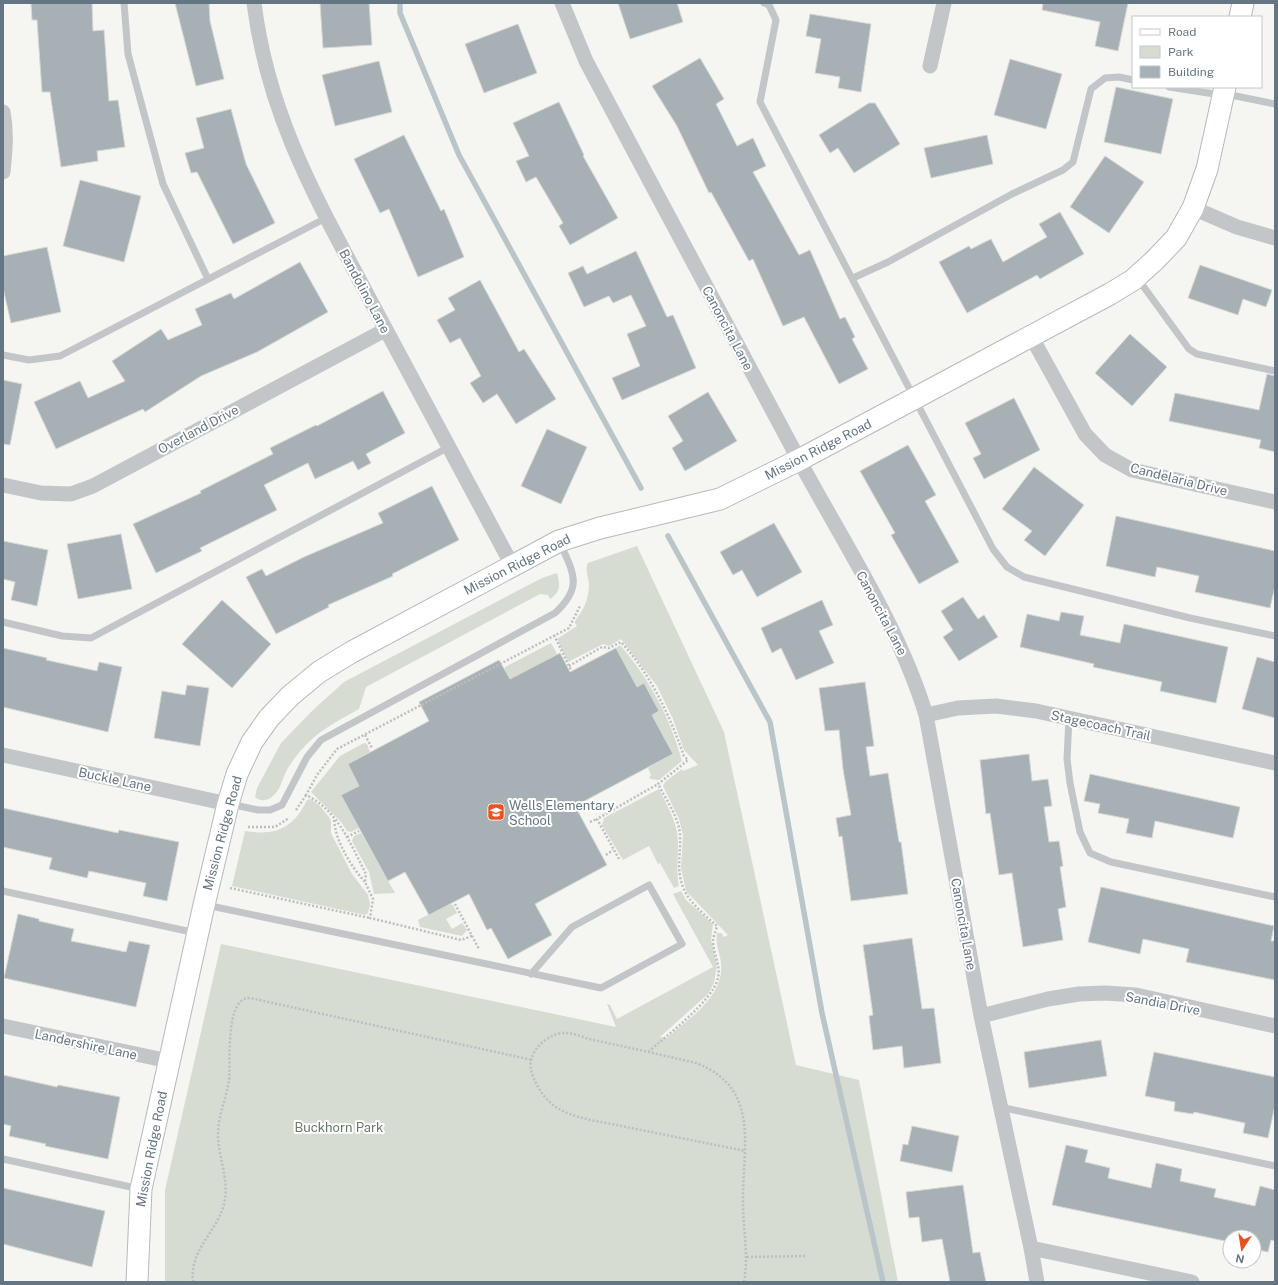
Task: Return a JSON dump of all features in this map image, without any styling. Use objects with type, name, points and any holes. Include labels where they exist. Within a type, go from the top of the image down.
[{"type":"street","name":"Bandolino Lane","points":[[254,3],[259,38],[279,112],[300,166],[385,330],[512,565]]},
{"type":"street","name":"Canoncita Lane","points":[[562,3],[586,61],[799,460],[901,647],[916,683],[926,715],[981,1016],[1037,1282]]},
{"type":"street","points":[[930,66],[944,3]]},
{"type":"street","points":[[1240,16],[1243,3]]},
{"type":"street","name":"Mission Ridge Road","points":[[138,1282],[141,1189],[204,905],[228,804],[237,774],[252,742],[269,718],[290,696],[319,672],[350,653],[559,540],[600,528],[720,499],[799,460],[1084,309],[1136,277],[1156,260],[1176,238],[1193,208],[1207,169],[1224,92]]},
{"type":"street","points":[[3,112],[6,147],[3,172]]},
{"type":"street","points":[[1193,208],[1237,227],[1275,238]]},
{"type":"street","name":"Overland Drive","points":[[3,485],[41,493],[71,494],[93,486],[385,330]]},
{"type":"street","name":"Candelaria Drive","points":[[1031,336],[1085,434],[1105,455],[1132,470],[1275,502]]},
{"type":"street","name":"Stagecoach Trail","points":[[926,715],[958,708],[996,706],[1036,711],[1275,763]]},
{"type":"street","name":"Buckle Lane","points":[[3,755],[228,804]]},
{"type":"street","name":"Sandia Drive","points":[[981,1016],[1048,999],[1079,994],[1136,995],[1275,1026]]},
{"type":"street","name":"Landershire Lane","points":[[3,1026],[169,1062]]},
{"type":"street","points":[[1031,1248],[1192,1282]]},
{"type":"lane","points":[[124,3],[128,54],[163,184],[208,279]]},
{"type":"lane","points":[[764,3],[769,5],[776,20],[760,102],[916,398],[993,549],[1007,567],[1024,577],[1190,618],[1275,636]]},
{"type":"lane","points":[[853,278],[888,262],[1012,194],[1063,170],[1073,162],[1091,89],[1105,78],[1119,77],[1132,80]]},
{"type":"lane","points":[[1180,88],[1224,92],[1275,104]]},
{"type":"lane","points":[[3,355],[29,360],[60,356],[326,218]]},
{"type":"lane","points":[[1136,277],[1189,349],[1197,354],[1275,371]]},
{"type":"lane","points":[[3,622],[78,638],[91,638],[99,635],[449,447]]},
{"type":"lane","points":[[228,804],[258,810],[270,810],[282,805],[307,757],[321,740],[555,613],[567,601],[574,589],[568,561],[559,540]]},
{"type":"lane","points":[[1069,718],[1067,759],[1070,783],[1080,832],[1090,853],[1111,862],[1275,897]]},
{"type":"lane","points":[[204,905],[532,974],[601,988],[682,944],[649,885],[572,927],[532,974]]},
{"type":"lane","points":[[3,891],[198,933]]},
{"type":"lane","points":[[1000,1107],[1275,1166]]},
{"type":"lane","points":[[3,1160],[141,1189]]},
{"type":"path","points":[[365,882],[366,874],[342,828],[319,801],[306,795],[317,775],[337,749],[569,628],[582,602]]},
{"type":"path","points":[[554,635],[571,670]]},
{"type":"path","points":[[569,666],[602,647],[610,648],[621,642],[634,656],[654,686],[671,719],[684,756],[688,760],[658,784],[590,822]]},
{"type":"path","points":[[365,735],[372,748]]},
{"type":"path","points":[[648,1052],[703,1003],[712,991],[718,978],[719,966],[713,942],[717,926],[690,900],[683,888],[679,876],[680,834],[675,816],[658,784]]},
{"type":"path","points":[[334,819],[335,832],[353,869],[365,882],[373,899],[370,918]]},
{"type":"path","points":[[597,819],[619,859]]},
{"type":"path","points":[[347,837],[359,831]]},
{"type":"path","points":[[606,855],[613,850]]},
{"type":"path","points":[[230,888],[370,918],[461,940],[472,936]]},
{"type":"path","points":[[455,904],[480,951]]},
{"type":"path","points":[[193,1282],[197,1254],[218,1220],[225,1196],[224,1170],[218,1144],[218,1126],[229,1078],[231,1027],[239,1003],[243,999],[251,998],[532,1060]]},
{"type":"path","points":[[744,1282],[747,1257],[743,1203],[745,1151],[745,1128],[741,1105],[732,1089],[720,1076],[711,1069],[696,1064],[567,1032],[556,1034],[546,1040],[538,1048],[532,1060],[531,1068],[539,1088],[551,1103],[559,1109],[585,1118],[745,1151]]},
{"type":"path","points":[[747,1257],[806,1256]]},
{"type":"green space","name":"Buckhorn Park","points":[[637,546],[724,732],[796,1065],[859,1080],[898,1282],[165,1282],[165,1190],[221,944],[616,1027],[607,1004],[610,1005],[617,1019],[713,967],[673,894],[681,891],[686,900],[713,924],[711,940],[717,965],[714,983],[708,994],[660,1037],[667,1038],[694,1015],[711,996],[721,975],[717,933],[721,933],[724,937],[728,935],[686,891],[681,868],[683,835],[679,819],[663,786],[665,782],[682,769],[683,771],[698,765],[684,750],[673,719],[657,686],[621,639],[609,646],[603,644],[568,662],[557,639],[577,626],[575,621],[584,606],[589,591],[587,569],[588,563]]},
{"type":"green space","points":[[557,573],[559,588],[556,594],[550,599],[548,595],[540,594],[366,687],[359,709],[329,726],[305,746],[288,769],[279,789],[274,795],[269,799],[264,800],[260,800],[255,797],[257,788],[281,743],[312,711],[344,682],[542,578]]},
{"type":"green space","points":[[551,643],[557,654],[510,681],[504,671],[505,667]]},
{"type":"green space","points":[[620,645],[650,685],[665,714],[682,761],[659,780],[651,779],[649,777],[651,775],[648,768],[673,754],[616,648]]},
{"type":"green space","points":[[364,743],[367,744],[370,752],[348,764],[359,786],[341,795],[359,828],[351,832],[347,831],[342,823],[311,792],[340,756]]},
{"type":"green space","points":[[659,789],[672,815],[677,832],[677,872],[679,886],[674,888],[660,863],[658,864],[649,846],[623,860],[602,825],[604,818]]},
{"type":"green space","points":[[311,799],[319,805],[329,817],[331,821],[331,833],[352,874],[368,895],[370,904],[368,913],[365,915],[232,886],[245,831],[265,832],[282,828],[296,818],[307,800]]},
{"type":"green space","points":[[361,833],[395,893],[374,894],[369,872],[352,841],[354,836]]},
{"type":"green space","points":[[449,904],[453,905],[457,913],[446,919],[452,929],[462,923],[467,930],[462,936],[420,927],[418,920]]},
{"type":"building","points":[[31,3],[92,3],[93,31],[104,30],[109,101],[118,100],[125,147],[97,151],[98,161],[61,167],[50,92],[42,92],[37,20],[32,20]]},
{"type":"building","points":[[175,3],[209,3],[210,21],[224,79],[196,86]]},
{"type":"building","points":[[320,3],[369,3],[372,45],[323,48]]},
{"type":"building","points":[[618,3],[677,3],[683,22],[630,39]]},
{"type":"building","points":[[1043,3],[1128,3],[1118,51],[1095,46],[1100,22],[1042,10]]},
{"type":"building","points":[[810,14],[871,24],[861,92],[838,88],[840,77],[815,73],[821,39],[806,36]]},
{"type":"building","points":[[518,24],[537,73],[484,93],[465,44]]},
{"type":"building","points":[[700,58],[724,99],[716,104],[737,146],[753,138],[766,166],[753,172],[799,255],[810,250],[840,319],[845,317],[855,337],[852,339],[868,369],[839,384],[804,317],[783,326],[753,259],[749,261],[711,192],[709,193],[677,126],[652,86]]},
{"type":"building","points":[[1010,59],[1062,74],[1046,129],[994,115]]},
{"type":"building","points":[[379,61],[392,112],[335,126],[322,75]]},
{"type":"building","points":[[1116,87],[1173,99],[1161,154],[1104,142]]},
{"type":"building","points":[[559,102],[584,155],[583,156],[618,218],[570,245],[559,226],[563,223],[536,177],[526,182],[516,161],[529,156],[513,123]]},
{"type":"building","points":[[869,103],[875,103],[900,144],[854,173],[838,148],[830,153],[819,135]]},
{"type":"building","points":[[231,109],[246,164],[275,223],[233,244],[197,172],[191,173],[185,153],[204,148],[196,118]]},
{"type":"building","points":[[404,135],[441,211],[444,209],[464,257],[418,277],[389,209],[380,213],[354,159]]},
{"type":"building","points":[[987,135],[993,164],[931,178],[924,148]]},
{"type":"building","points":[[1105,156],[1144,182],[1109,233],[1070,207]]},
{"type":"building","points":[[80,180],[141,196],[124,262],[63,246]]},
{"type":"building","points":[[1060,212],[1084,254],[1040,279],[1037,275],[967,313],[939,262],[969,246],[971,249],[991,239],[1003,262],[1047,237],[1039,224]]},
{"type":"building","points":[[47,247],[61,312],[11,323],[3,288],[3,256]]},
{"type":"building","points":[[636,251],[667,317],[673,315],[696,368],[622,400],[612,378],[640,366],[627,334],[646,326],[631,295],[613,303],[609,296],[584,307],[568,273],[583,266],[587,274]]},
{"type":"building","points":[[300,262],[328,312],[257,352],[201,376],[145,412],[143,409],[56,449],[34,402],[80,381],[88,398],[125,381],[112,361],[161,329],[168,340],[202,325],[195,309],[231,293],[234,299]]},
{"type":"building","points":[[1200,265],[1272,290],[1266,307],[1243,299],[1238,315],[1188,298]]},
{"type":"building","points":[[480,280],[519,352],[524,349],[556,399],[516,424],[497,394],[483,403],[470,383],[481,376],[460,338],[450,343],[437,320],[455,310],[448,298]]},
{"type":"building","points":[[1130,334],[1167,367],[1132,406],[1095,373]]},
{"type":"building","points":[[1267,374],[1275,376],[1275,452],[1259,448],[1261,440],[1169,421],[1175,393],[1259,410]]},
{"type":"building","points":[[3,380],[22,384],[10,445],[3,444]]},
{"type":"building","points":[[383,391],[405,433],[366,454],[371,463],[358,470],[353,461],[315,479],[308,463],[264,485],[277,510],[200,548],[202,551],[156,573],[133,524],[201,493],[200,491],[273,454],[270,448],[316,425],[317,426]]},
{"type":"building","points":[[708,392],[737,441],[685,471],[672,448],[683,441],[668,416]]},
{"type":"building","points":[[1014,398],[1040,450],[984,479],[973,458],[981,454],[965,423]]},
{"type":"building","points":[[547,429],[587,447],[561,504],[521,486]]},
{"type":"building","points":[[908,445],[936,495],[925,501],[959,562],[919,584],[891,535],[895,533],[860,471]]},
{"type":"building","points":[[1034,467],[1084,505],[1045,556],[1024,540],[1032,531],[1002,509]]},
{"type":"building","points":[[432,486],[459,540],[392,574],[393,576],[328,605],[329,607],[276,634],[246,577],[262,569],[266,576],[304,557],[383,523],[378,513]]},
{"type":"building","points":[[1116,516],[1275,551],[1275,586],[1270,608],[1195,592],[1199,576],[1157,567],[1155,577],[1106,566]]},
{"type":"building","points":[[774,523],[802,572],[757,597],[742,570],[733,575],[720,552]]},
{"type":"building","points":[[121,534],[132,589],[78,599],[67,544]]},
{"type":"building","points":[[3,541],[48,550],[37,606],[11,600],[15,582],[3,579]]},
{"type":"building","points":[[963,597],[978,619],[984,615],[998,637],[959,661],[943,637],[953,630],[941,611]]},
{"type":"building","points":[[222,600],[271,644],[232,688],[182,644]]},
{"type":"building","points":[[822,600],[833,625],[819,631],[834,663],[796,680],[781,648],[772,653],[761,628]]},
{"type":"building","points":[[1061,612],[1084,616],[1080,635],[1120,643],[1124,624],[1228,647],[1216,703],[1160,691],[1162,682],[1093,667],[1094,664],[1020,647],[1027,614],[1059,621]]},
{"type":"building","points":[[3,648],[47,658],[46,660],[97,671],[99,662],[122,667],[108,732],[3,707]]},
{"type":"building","points":[[616,648],[637,687],[644,683],[659,711],[652,715],[673,754],[575,806],[607,865],[535,904],[552,935],[508,959],[491,928],[487,930],[469,894],[429,915],[405,872],[388,881],[341,795],[359,786],[348,764],[429,721],[419,702],[499,660],[510,679],[560,653],[570,672]]},
{"type":"building","points":[[1257,657],[1275,662],[1275,718],[1242,709]]},
{"type":"building","points":[[865,682],[874,746],[866,747],[870,776],[888,773],[899,842],[901,842],[908,894],[851,901],[842,836],[839,837],[836,818],[851,815],[843,769],[839,730],[825,731],[819,688]]},
{"type":"building","points":[[187,685],[209,688],[200,746],[154,738],[162,691],[185,695]]},
{"type":"building","points":[[1029,754],[1032,781],[1048,779],[1052,806],[1044,807],[1049,842],[1059,841],[1063,866],[1060,867],[1066,907],[1058,909],[1063,940],[1023,947],[1012,873],[999,875],[990,813],[986,814],[980,760]]},
{"type":"building","points":[[1090,774],[1240,807],[1233,838],[1155,821],[1152,838],[1126,833],[1129,819],[1098,813],[1100,804],[1084,801]]},
{"type":"building","points":[[3,808],[118,833],[119,830],[179,842],[167,901],[143,896],[146,883],[89,871],[87,878],[49,869],[52,858],[3,847]]},
{"type":"building","points":[[1101,887],[1274,926],[1271,941],[1275,941],[1275,980],[1186,962],[1189,949],[1143,939],[1140,954],[1088,942]]},
{"type":"building","points":[[18,914],[39,919],[39,921],[74,929],[71,941],[126,952],[129,941],[150,945],[136,1007],[4,978]]},
{"type":"building","points":[[912,938],[922,1009],[934,1008],[941,1063],[904,1068],[902,1046],[873,1050],[869,1016],[873,1015],[863,945]]},
{"type":"building","points":[[1101,1040],[1107,1076],[1029,1088],[1024,1052]]},
{"type":"building","points":[[1154,1052],[1275,1077],[1275,1105],[1268,1138],[1243,1133],[1245,1123],[1194,1112],[1193,1114],[1174,1111],[1175,1102],[1145,1096]]},
{"type":"building","points":[[3,1075],[57,1087],[58,1085],[120,1097],[108,1159],[45,1146],[46,1144],[9,1136],[11,1126],[3,1124]]},
{"type":"building","points":[[912,1126],[959,1136],[952,1172],[900,1161],[903,1144],[908,1145]]},
{"type":"building","points":[[1066,1145],[1088,1150],[1085,1162],[1110,1168],[1108,1178],[1151,1188],[1156,1163],[1182,1169],[1180,1181],[1216,1189],[1214,1197],[1255,1206],[1260,1186],[1275,1190],[1275,1241],[1271,1240],[1268,1252],[1262,1251],[1262,1229],[1222,1229],[1222,1240],[1052,1205]]},
{"type":"building","points":[[963,1185],[973,1253],[980,1252],[986,1282],[950,1282],[942,1239],[922,1242],[919,1217],[909,1218],[906,1192]]},
{"type":"building","points":[[3,1188],[105,1211],[92,1267],[3,1244]]},
{"type":"waterway","points":[[400,3],[400,13],[459,155],[641,488]]},
{"type":"waterway","points":[[668,536],[770,722],[822,1013],[883,1282]]},
{"type":"place","name":"Wells Elementary School","points":[[496,812]]}]
